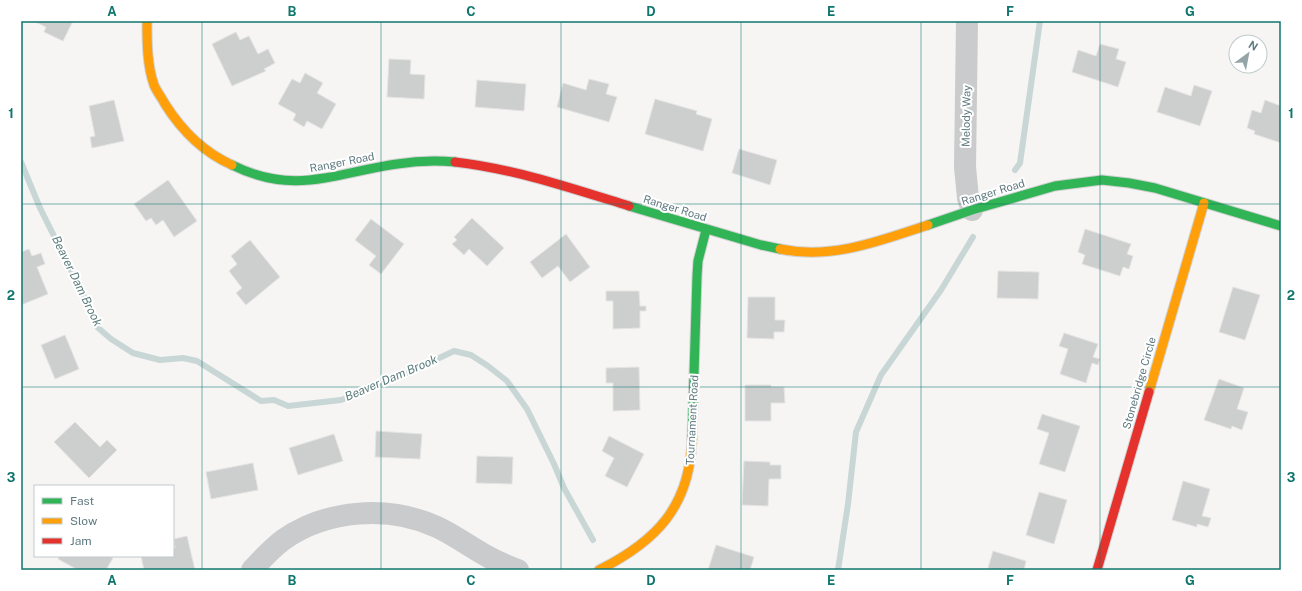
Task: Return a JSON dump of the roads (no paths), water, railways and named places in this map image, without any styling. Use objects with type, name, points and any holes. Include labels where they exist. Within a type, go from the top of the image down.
[{"type":"street","name":"Ranger Road","points":[[147,21],[150,62],[156,87],[168,111],[186,133],[208,151],[230,165],[254,175],[277,179],[304,181],[329,178],[410,162],[462,162],[523,174],[706,230],[761,245],[785,250],[811,252],[841,250],[864,246],[972,210],[1055,186],[1102,180],[1155,188],[1281,226]]},
{"type":"street","name":"Melody Way","points":[[967,21],[965,167],[968,198],[972,210]]},
{"type":"street","name":"Stonebridge Circle","points":[[1097,570],[1204,203]]},
{"type":"street","name":"Tournament Road","points":[[599,570],[617,562],[636,550],[654,534],[671,516],[683,494],[689,473],[692,451],[698,260],[706,230]]},
{"type":"street","points":[[252,570],[265,555],[283,540],[302,529],[323,521],[347,515],[370,514],[393,514],[416,519],[431,525],[461,540],[485,555],[518,570]]},
{"type":"waterway","points":[[1015,170],[1020,163],[1040,21]]},
{"type":"waterway","name":"Beaver Dam Brook","points":[[21,162],[40,208],[86,300],[96,326],[111,339],[133,353],[160,360],[183,358],[197,361],[261,401],[274,400],[288,406],[341,400],[358,394],[369,386],[385,382],[454,351],[471,355],[507,381],[527,409],[564,488],[593,540]]},
{"type":"waterway","points":[[838,570],[848,504],[856,432],[881,375],[941,290],[973,237]]}]
